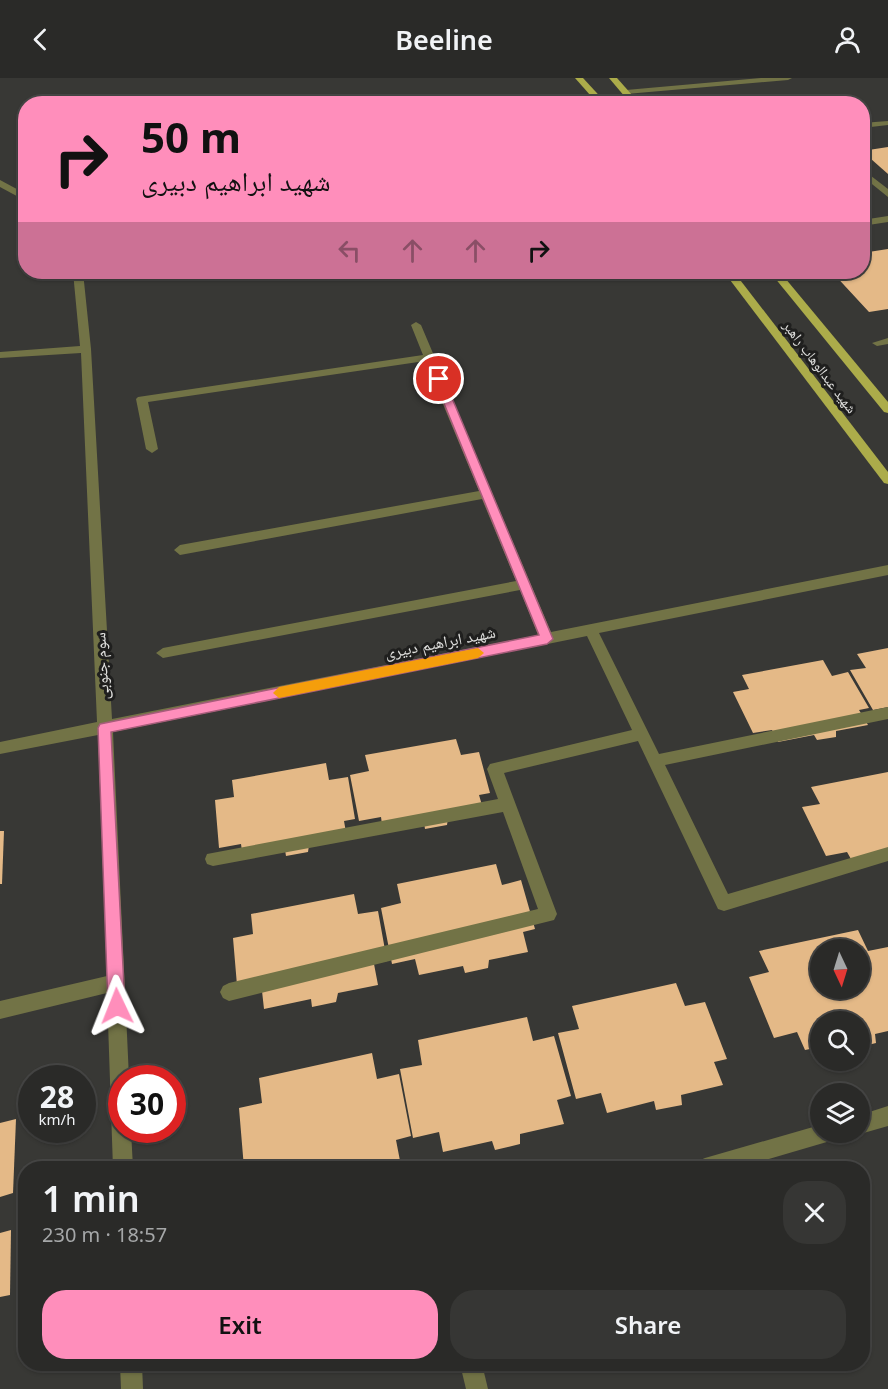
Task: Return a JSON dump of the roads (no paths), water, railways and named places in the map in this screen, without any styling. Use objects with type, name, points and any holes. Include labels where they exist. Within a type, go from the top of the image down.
[{"type":"main road","points":[[579,78],[596,96]]},
{"type":"main road","points":[[613,78],[629,96]]},
{"type":"main road","name":"شهید عبدالوهاب راهبر","points":[[734,279],[888,480]]},
{"type":"main road","name":"شهید عبدالوهاب راهبر","points":[[781,279],[888,409]]},
{"type":"street","points":[[626,92],[788,78]]},
{"type":"street","points":[[870,125],[888,123]]},
{"type":"street","points":[[870,178],[888,194]]},
{"type":"street","points":[[0,183],[18,193]]},
{"type":"street","points":[[870,222],[888,219]]},
{"type":"street","name":"سوم جنوبی","points":[[79,279],[86,349],[123,1161]]},
{"type":"street","points":[[416,325],[547,639]]},
{"type":"street","points":[[0,355],[86,349]]},
{"type":"street","points":[[152,449],[142,399],[429,357]]},
{"type":"street","points":[[180,550],[487,494]]},
{"type":"street","name":"شهید ابراهیم دبیری","points":[[0,748],[888,570]]},
{"type":"street","points":[[163,653],[524,584]]},
{"type":"street","points":[[591,630],[724,903],[888,854]]},
{"type":"street","points":[[655,761],[888,713]]},
{"type":"street","points":[[229,992],[548,914],[495,768],[642,734]]},
{"type":"street","points":[[213,859],[508,804]]},
{"type":"street","points":[[0,1010],[116,982]]},
{"type":"street","points":[[870,1121],[888,1116]]},
{"type":"street","points":[[729,1161],[810,1138]]},
{"type":"street","points":[[131,1371],[132,1389]]},
{"type":"street","points":[[473,1371],[477,1389]]}]
